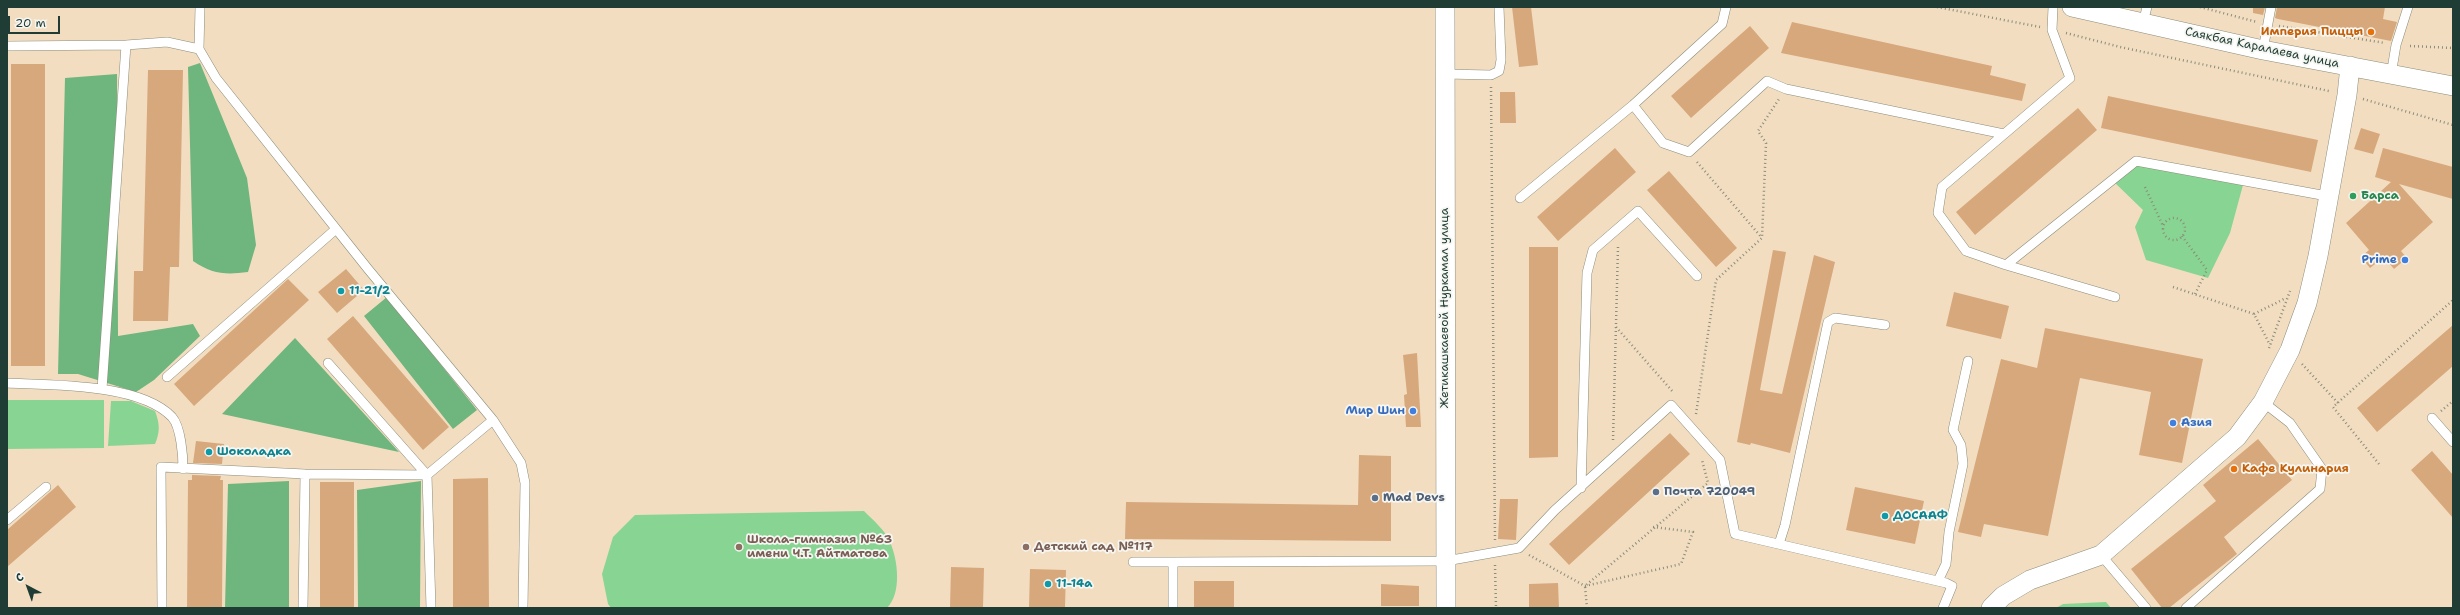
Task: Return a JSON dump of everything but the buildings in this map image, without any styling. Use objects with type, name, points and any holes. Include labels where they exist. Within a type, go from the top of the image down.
[{"type":"street","name":"Жетикашкаевой Нуркамал улица","points":[[1445,7],[1446,608]]},
{"type":"street","name":"Саякбая Каралаева улица","points":[[2072,7],[2145,15],[2263,50],[2453,86]]},
{"type":"street","points":[[1991,608],[2003,596],[2030,580],[2101,555],[2237,437],[2263,402],[2290,350],[2307,303],[2318,256],[2327,196],[2347,95],[2350,66]]},
{"type":"lane","points":[[200,7],[199,49],[216,78],[336,229],[493,420],[521,463],[525,483],[523,608]]},
{"type":"lane","points":[[1445,74],[1491,75],[1499,71],[1501,60],[1499,7]]},
{"type":"lane","points":[[1520,198],[1634,105],[1722,24],[1726,7]]},
{"type":"lane","points":[[2053,7],[2052,30],[2070,78],[1942,187],[1938,213],[1966,251],[2006,265],[2115,297]]},
{"type":"lane","points":[[2263,50],[2271,7]]},
{"type":"lane","points":[[2391,74],[2396,45],[2408,7]]},
{"type":"lane","points":[[7,46],[126,46],[167,42],[199,49]]},
{"type":"lane","points":[[102,389],[126,46]]},
{"type":"lane","points":[[1634,105],[1663,143],[1689,152],[1767,81],[1786,89],[2004,134]]},
{"type":"lane","points":[[2006,265],[2136,161],[2327,196]]},
{"type":"lane","points":[[1581,488],[1587,273],[1593,250],[1638,211],[1698,276]]},
{"type":"lane","points":[[167,377],[336,229]]},
{"type":"lane","points":[[1779,544],[1785,525],[1828,322],[1835,318],[1885,326]]},
{"type":"lane","points":[[1938,581],[1946,564],[1949,532],[1963,464],[1961,446],[1953,430],[1968,361]]},
{"type":"lane","points":[[328,363],[427,475],[431,608]]},
{"type":"lane","points":[[7,383],[102,389],[156,405],[172,417],[183,450],[183,469]]},
{"type":"lane","points":[[2186,608],[2320,489],[2322,469],[2290,423],[2263,402]]},
{"type":"lane","points":[[1133,562],[1446,561],[1495,554],[1519,548],[1581,488],[1671,405],[1720,460],[1735,534],[1938,581],[1952,586],[1943,608]]},
{"type":"lane","points":[[2432,418],[2453,442]]},
{"type":"lane","points":[[162,608],[161,467],[305,474],[427,475],[493,420]]},
{"type":"lane","points":[[303,608],[305,474]]},
{"type":"lane","points":[[7,520],[46,487]]},
{"type":"lane","points":[[2101,555],[2146,608]]},
{"type":"lane","points":[[1172,562],[1173,608]]},
{"type":"path","points":[[1938,7],[2052,30],[2120,47],[2347,95],[2453,125]]},
{"type":"path","points":[[2200,7],[2267,24],[2396,45],[2453,48]]},
{"type":"path","points":[[1491,75],[1496,608]]},
{"type":"path","points":[[1585,586],[1653,527],[1708,483],[1694,430],[1716,280],[1762,238],[1766,143],[1758,130],[1786,89]]},
{"type":"path","points":[[1689,152],[1762,238]]},
{"type":"path","points":[[2145,187],[2163,226],[2166,237],[2171,240],[2182,236]]},
{"type":"path","points":[[2163,226],[2166,221],[2176,218],[2184,226],[2182,236],[2207,270],[2195,294]]},
{"type":"path","points":[[1613,458],[1618,228]]},
{"type":"path","points":[[2173,287],[2254,314],[2287,298]]},
{"type":"path","points":[[2379,464],[2333,407],[2453,300]]},
{"type":"path","points":[[2254,314],[2270,346]]},
{"type":"path","points":[[1616,327],[1679,398],[1671,405]]},
{"type":"path","points":[[2290,350],[2338,403]]},
{"type":"path","points":[[1519,548],[1561,574],[1585,586],[1681,564],[1694,532],[1653,527]]},
{"type":"path","points":[[1585,586],[1587,608]]},
{"type":"green space","points":[[200,63],[247,178],[256,245],[248,272],[226,273],[213,271],[206,269],[193,261],[188,67]]},
{"type":"green space","points":[[117,74],[118,336],[193,324],[200,336],[154,380],[136,392],[78,374],[58,374],[65,78]]},
{"type":"green space","points":[[2136,165],[2243,185],[2230,233],[2208,278],[2146,260],[2135,227],[2143,210],[2114,182]]},
{"type":"green space","points":[[387,297],[477,410],[453,429],[364,316]]},
{"type":"green space","points":[[295,338],[399,452],[222,414]]},
{"type":"green space","points":[[7,400],[104,400],[104,448],[7,449]]},
{"type":"green space","points":[[111,401],[131,401],[155,411],[159,428],[155,444],[108,446]]},
{"type":"green space","points":[[289,481],[289,608],[225,608],[228,484]]},
{"type":"green space","points":[[421,481],[420,608],[358,608],[357,490]]},
{"type":"green space","points":[[864,511],[885,533],[893,549],[897,567],[897,585],[892,602],[887,608],[611,608],[608,604],[602,574],[613,537],[635,515]]},
{"type":"green space","points":[[2106,602],[2111,608],[2056,608],[2063,604]]},
{"type":"place","name":"Империя Пиццы","points":[[2371,32]]},
{"type":"place","name":"Барса","points":[[2353,196]]},
{"type":"place","name":"Prime","points":[[2405,260]]},
{"type":"place","name":"11-21/2","points":[[341,291]]},
{"type":"place","name":"Мир Шин","points":[[1413,411]]},
{"type":"place","name":"Азия","points":[[2173,423]]},
{"type":"place","name":"Шоколадка","points":[[209,452]]},
{"type":"place","name":"Кафе Кулинария","points":[[2234,469]]},
{"type":"place","name":"Почта 720049","points":[[1656,492]]},
{"type":"place","name":"Mad Devs","points":[[1375,498]]},
{"type":"place","name":"ДОСААФ","points":[[1885,516]]},
{"type":"place","name":"Школа-гимназия №63 имени Ч.Т. Айтматова","points":[[739,547]]},
{"type":"place","name":"Детский сад №117","points":[[1026,547]]},
{"type":"place","name":"11-14а","points":[[1048,584]]}]
